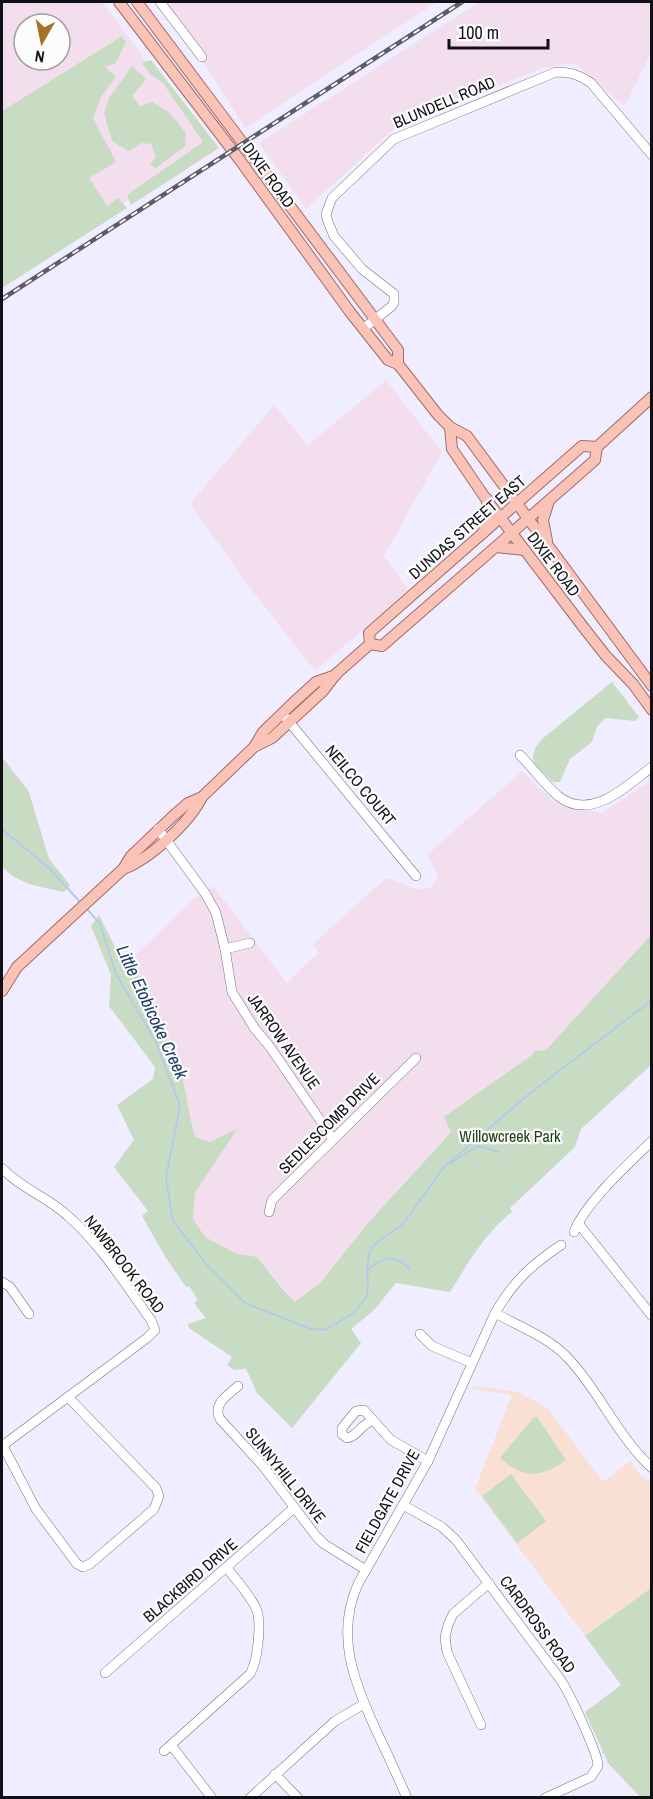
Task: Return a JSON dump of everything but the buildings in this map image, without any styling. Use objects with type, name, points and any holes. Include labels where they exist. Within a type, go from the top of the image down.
[{"type":"main road","name":"DIXIE ROAD","points":[[119,2],[388,360],[398,364],[450,427],[467,436],[651,686]]},
{"type":"main road","name":"DIXIE ROAD","points":[[137,2],[398,350],[398,364]]},
{"type":"main road","points":[[134,22],[146,13]]},
{"type":"main road","name":"DUNDAS STREET EAST","points":[[370,644],[382,646],[550,500],[595,460],[597,447],[651,397]]},
{"type":"main road","name":"DIXIE ROAD","points":[[450,427],[452,448],[486,499],[597,646],[633,684],[651,710]]},
{"type":"main road","name":"DUNDAS STREET EAST","points":[[370,644],[369,633],[582,446],[597,447]]},
{"type":"main road","points":[[503,485],[519,489],[538,486]]},
{"type":"main road","points":[[483,533],[488,517],[486,499]]},
{"type":"main road","points":[[548,544],[543,520],[550,500]]},
{"type":"main road","points":[[496,547],[525,550]]},
{"type":"main road","name":"DUNDAS STREET EAST","points":[[254,747],[272,738],[324,691],[336,674],[370,644]]},
{"type":"main road","name":"DUNDAS STREET EAST","points":[[2,991],[17,967],[123,869],[131,856],[158,829],[188,803],[202,796],[254,747],[263,732],[282,713],[316,682],[336,674]]},
{"type":"main road","name":"DUNDAS STREET EAST","points":[[123,869],[137,864],[165,840],[195,810],[202,796]]},
{"type":"main road","name":"DUNDAS STREET EAST","points":[[2,974],[17,967]]},
{"type":"street","points":[[160,2],[202,57]]},
{"type":"street","name":"BLUNDELL ROAD","points":[[364,328],[392,306],[394,294],[355,261],[334,236],[326,214],[332,198],[394,139],[556,72],[570,72],[581,75],[591,83],[651,155]]},
{"type":"street","name":"NEILCO COURT","points":[[282,713],[416,876]]},
{"type":"street","points":[[520,755],[559,797],[582,804],[604,801],[651,767]]},
{"type":"street","name":"JARROW AVENUE","points":[[158,829],[216,913],[232,992],[255,1029],[333,1138]]},
{"type":"street","points":[[225,949],[250,943]]},
{"type":"street","name":"SEDLESCOMB DRIVE","points":[[269,1212],[272,1200],[416,1058]]},
{"type":"street","points":[[651,1141],[608,1185],[576,1227],[651,1316]]},
{"type":"street","name":"NAWBROOK ROAD","points":[[2,1168],[52,1202],[80,1227],[93,1241],[155,1326],[153,1334],[2,1445]]},
{"type":"street","name":"FIELDGATE DRIVE","points":[[407,1797],[364,1704],[351,1667],[347,1632],[351,1601],[428,1461],[495,1313],[515,1282],[561,1245]]},
{"type":"street","points":[[2,1282],[10,1287],[29,1314]]},
{"type":"street","points":[[495,1313],[552,1345],[568,1358],[651,1468]]},
{"type":"street","points":[[420,1334],[432,1346],[472,1363]]},
{"type":"street","name":"SUNNYHILL DRIVE","points":[[238,1386],[220,1403],[218,1416],[263,1466],[320,1540],[366,1570]]},
{"type":"street","points":[[2,1445],[42,1519],[77,1564],[82,1566],[90,1564],[154,1509],[159,1496],[156,1488],[68,1397]]},
{"type":"street","points":[[372,1420],[391,1440],[428,1461]]},
{"type":"street","name":"CARDROSS ROAD","points":[[403,1505],[453,1535],[561,1679],[598,1760],[598,1768],[591,1777],[546,1797]]},
{"type":"street","name":"BLACKBIRD DRIVE","points":[[105,1673],[294,1508]]},
{"type":"street","points":[[212,1797],[168,1748],[250,1674],[256,1662],[258,1653],[255,1607],[227,1568]]},
{"type":"street","points":[[481,1725],[447,1652],[445,1637],[453,1614],[489,1583]]},
{"type":"street","points":[[250,1797],[335,1721],[364,1704]]},
{"type":"street","points":[[275,1773],[298,1797]]},
{"type":"shaded area","points":[[2,2],[102,2],[211,147],[2,281]]},
{"type":"shaded area","points":[[165,2],[437,2],[245,128]]},
{"type":"shaded area","points":[[479,2],[651,2],[651,53],[625,106],[574,63],[542,68],[394,129],[306,209],[259,143]]},
{"type":"shaded area","points":[[386,380],[442,452],[384,556],[408,590],[315,671],[254,593],[190,504],[274,405],[308,445]]},
{"type":"shaded area","points":[[522,771],[555,803],[601,813],[651,781],[651,940],[546,1050],[534,1051],[451,1131],[368,1223],[320,1283],[295,1302],[257,1257],[237,1254],[205,1237],[193,1219],[195,1193],[236,1130],[209,1142],[195,1137],[179,1066],[148,1000],[146,982],[127,964],[193,899],[213,886],[287,983],[319,952],[312,945],[386,878],[416,889],[431,888],[438,875],[427,855]]},
{"type":"shaded area","points":[[474,1386],[519,1392],[548,1409],[603,1482],[630,1461],[640,1475],[651,1483],[651,1588],[585,1636],[475,1489],[512,1395],[472,1389]]},
{"type":"green space","points":[[122,36],[126,42],[115,64],[105,67],[116,77],[101,97],[93,118],[116,162],[89,178],[107,206],[118,198],[127,208],[2,288],[2,111],[64,72],[72,72],[72,67]]},
{"type":"green space","points":[[151,60],[219,148],[131,205],[127,195],[203,142],[163,83],[151,75],[142,63]]},
{"type":"green space","points":[[132,66],[146,79],[132,96],[140,106],[152,102],[170,113],[186,133],[185,146],[156,168],[150,165],[156,157],[151,144],[142,143],[128,151],[112,141],[104,113],[109,98]]},
{"type":"green space","points":[[612,682],[639,717],[635,721],[605,718],[597,727],[592,742],[570,759],[560,782],[553,782],[534,762],[534,752],[537,746],[542,739]]},
{"type":"green space","points":[[2,757],[29,792],[49,859],[70,885],[64,892],[22,881],[2,866]]},
{"type":"green space","name":"Willowcreek Park","points":[[99,915],[121,959],[146,982],[151,1004],[181,1072],[195,1137],[209,1142],[237,1129],[195,1193],[193,1219],[205,1237],[237,1254],[257,1257],[295,1302],[320,1283],[368,1223],[451,1132],[444,1117],[532,1055],[534,1051],[546,1050],[651,935],[651,1065],[581,1129],[575,1147],[510,1208],[512,1212],[485,1239],[450,1292],[396,1283],[374,1310],[351,1329],[361,1343],[292,1428],[257,1393],[246,1369],[234,1370],[227,1365],[232,1357],[189,1328],[188,1324],[206,1318],[194,1303],[198,1300],[166,1258],[142,1216],[148,1211],[114,1167],[134,1140],[117,1105],[153,1079],[155,1067],[109,1006],[111,975],[91,926]]},
{"type":"green space","points":[[534,1417],[537,1417],[566,1460],[548,1470],[532,1474],[516,1470],[500,1458]]},
{"type":"green space","points":[[511,1474],[546,1521],[517,1543],[482,1496]]},
{"type":"green space","points":[[651,1588],[652,1797],[641,1798],[608,1763],[585,1712],[621,1685],[585,1636]]},
{"type":"waterway","name":"Little Etobicoke Creek","points":[[2,829],[50,869],[81,903]]},
{"type":"waterway","name":"Little Etobicoke Creek","points":[[87,909],[100,924],[116,974],[155,1040],[180,1105],[166,1178],[173,1221],[207,1265],[245,1303],[311,1329],[325,1330],[354,1313],[367,1296],[369,1253],[376,1243],[403,1224],[444,1167],[529,1094],[652,1000]]},
{"type":"waterway","points":[[451,1163],[477,1146],[500,1152]]},
{"type":"waterway","points":[[367,1271],[372,1266],[389,1259],[400,1261],[410,1270]]},
{"type":"railway","points":[[2,299],[462,2]]}]
